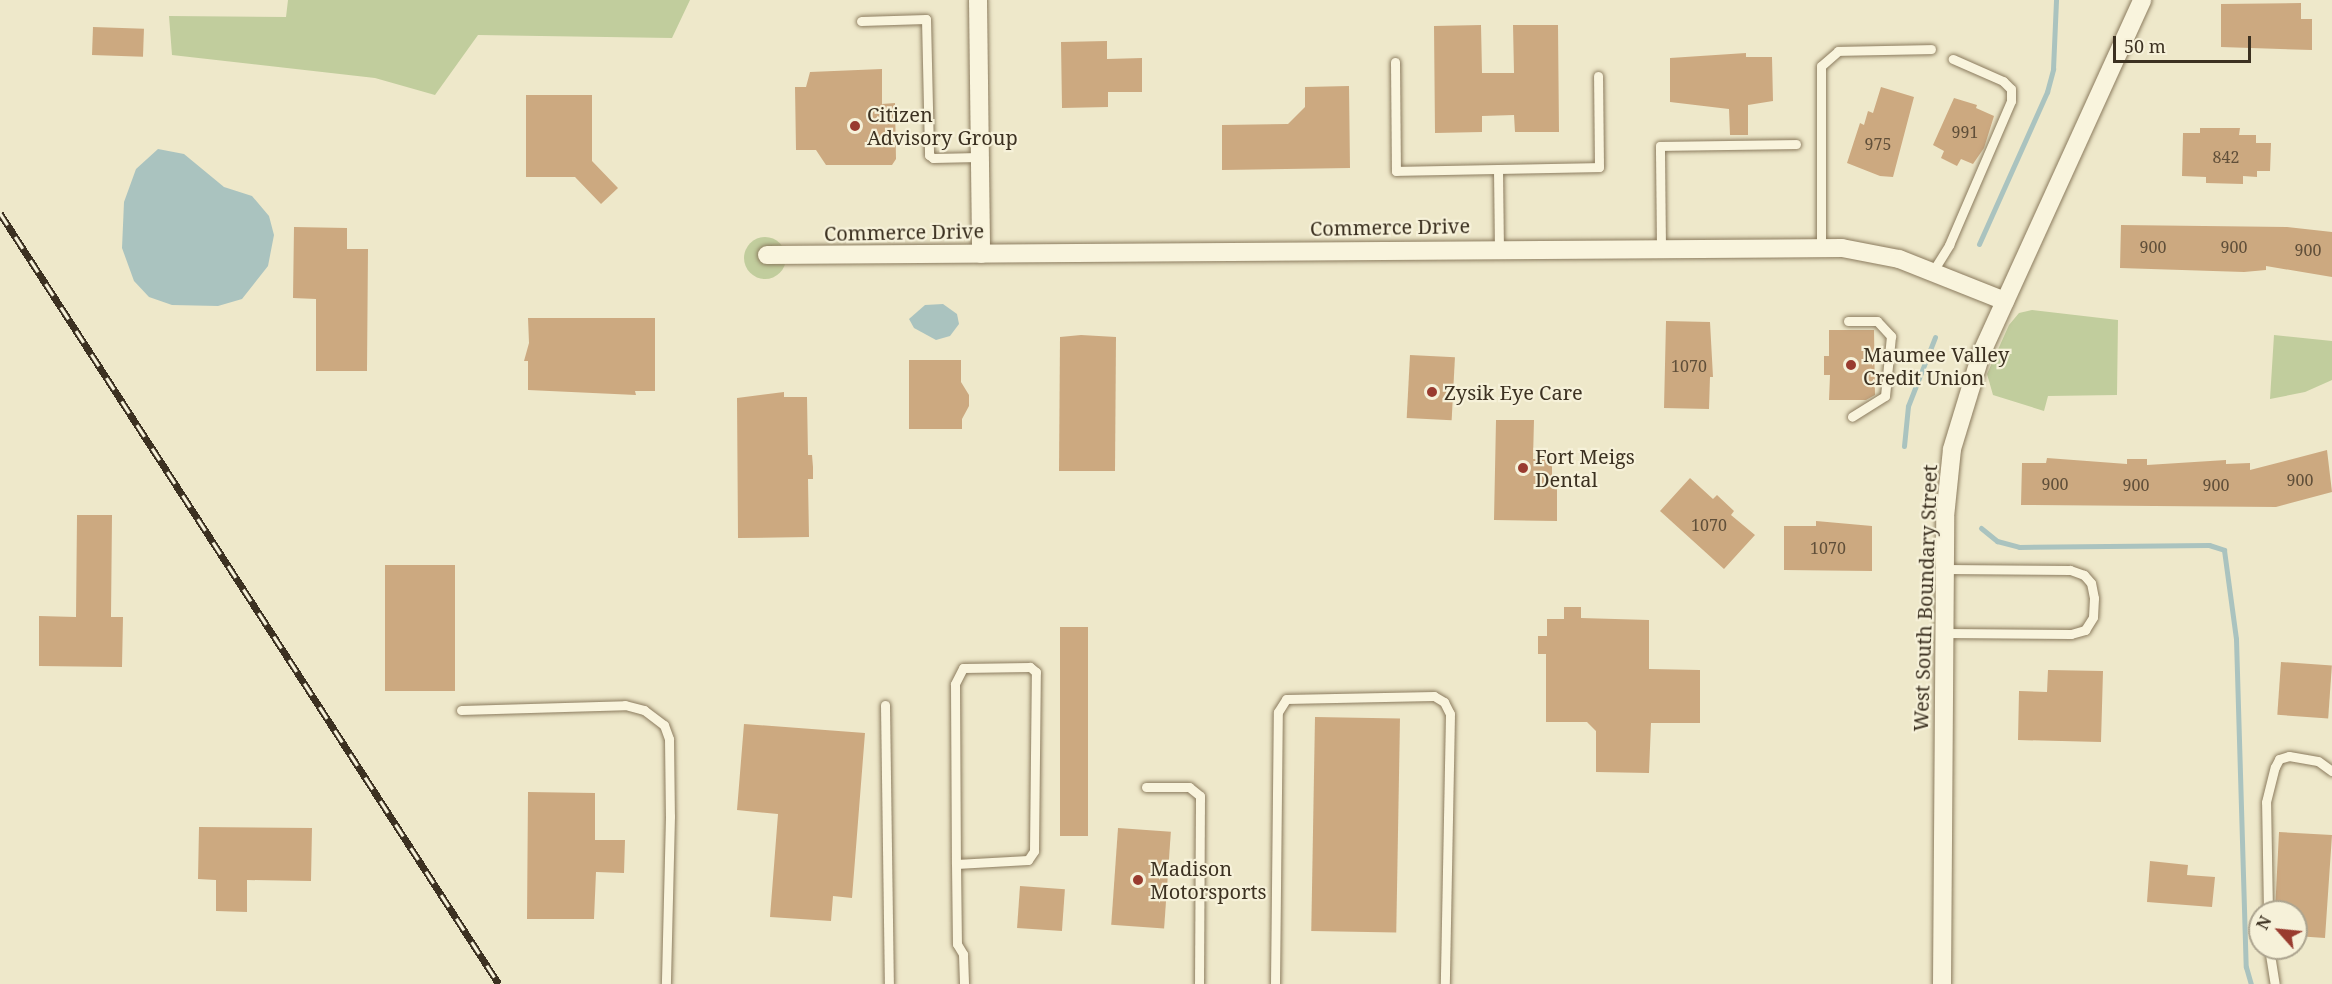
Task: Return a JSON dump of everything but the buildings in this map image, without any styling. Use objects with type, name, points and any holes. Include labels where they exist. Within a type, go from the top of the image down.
[{"type":"street","points":[[978,0],[981,254]]},
{"type":"street","name":"West South Boundary Street","points":[[1942,984],[1945,569],[1952,449],[1962,406],[2004,301],[2142,0]]},
{"type":"street","name":"Commerce Drive","points":[[767,255],[1821,247],[1871,251],[1934,271],[2004,301]]},
{"type":"lane","points":[[861,21],[926,19],[929,154],[933,158],[980,157]]},
{"type":"lane","points":[[1821,247],[1821,66],[1838,51],[1931,49]]},
{"type":"lane","points":[[1934,271],[1949,245],[2012,101],[2011,89],[2003,81],[1953,59]]},
{"type":"lane","points":[[1395,62],[1396,171],[1599,167],[1598,76]]},
{"type":"lane","points":[[1660,247],[1660,146],[1796,144]]},
{"type":"lane","points":[[1498,169],[1499,249]]},
{"type":"lane","points":[[1848,321],[1877,321],[1891,336],[1885,396],[1852,417]]},
{"type":"lane","points":[[1944,633],[2071,634],[2085,630],[2093,617],[2094,598],[2091,584],[2084,575],[2070,570],[1945,569]]},
{"type":"lane","points":[[956,864],[1028,860],[1034,851],[1036,672],[1030,667],[963,668],[955,684],[956,864],[957,944],[963,954],[964,984]]},
{"type":"lane","points":[[1275,984],[1278,712],[1286,699],[1434,696],[1444,702],[1450,714],[1445,984]]},
{"type":"lane","points":[[462,710],[625,705],[644,710],[664,725],[669,740],[670,816],[666,984]]},
{"type":"lane","points":[[885,705],[889,984]]},
{"type":"lane","points":[[2268,900],[2266,802],[2275,767],[2279,759],[2289,756],[2318,761],[2332,771]]},
{"type":"lane","points":[[1146,787],[1189,787],[1200,796],[1200,984]]},
{"type":"lane","points":[[2271,960],[2275,984]]},
{"type":"green space","points":[[288,0],[690,0],[672,38],[478,35],[435,95],[375,78],[172,55],[169,16],[286,17]]},
{"type":"green space","points":[[765,237],[773,238],[780,243],[785,250],[785,266],[780,273],[773,278],[765,279],[757,278],[750,273],[745,266],[744,258],[745,250],[750,243],[757,238]]},
{"type":"green space","points":[[2032,310],[2118,320],[2117,395],[2048,396],[2044,411],[1993,395],[1987,374],[2009,325],[2019,313]]},
{"type":"green space","points":[[2274,335],[2332,341],[2332,380],[2305,392],[2270,399]]},
{"type":"water","points":[[158,149],[184,154],[224,187],[252,196],[269,216],[274,235],[268,266],[242,299],[218,306],[172,305],[149,297],[134,281],[122,248],[124,202],[136,169]]},
{"type":"water","points":[[943,304],[957,314],[959,324],[950,336],[936,340],[914,328],[909,319],[925,305]]},
{"type":"waterway","points":[[1979,244],[2047,92],[2053,69],[2056,0]]},
{"type":"waterway","points":[[1904,446],[1908,406],[1935,337]]},
{"type":"waterway","points":[[1981,528],[1997,541],[2019,547],[2209,545],[2224,550],[2236,639],[2246,967],[2251,984]]},
{"type":"railway","points":[[0,213],[499,984]]},
{"type":"place","name":"Citizen Advisory Group","points":[[855,126]]},
{"type":"place","name":"Maumee Valley Credit Union","points":[[1851,365]]},
{"type":"place","name":"Zysik Eye Care","points":[[1432,392]]},
{"type":"place","name":"Fort Meigs Dental","points":[[1523,468]]},
{"type":"place","name":"Madison Motorsports","points":[[1138,880]]}]
